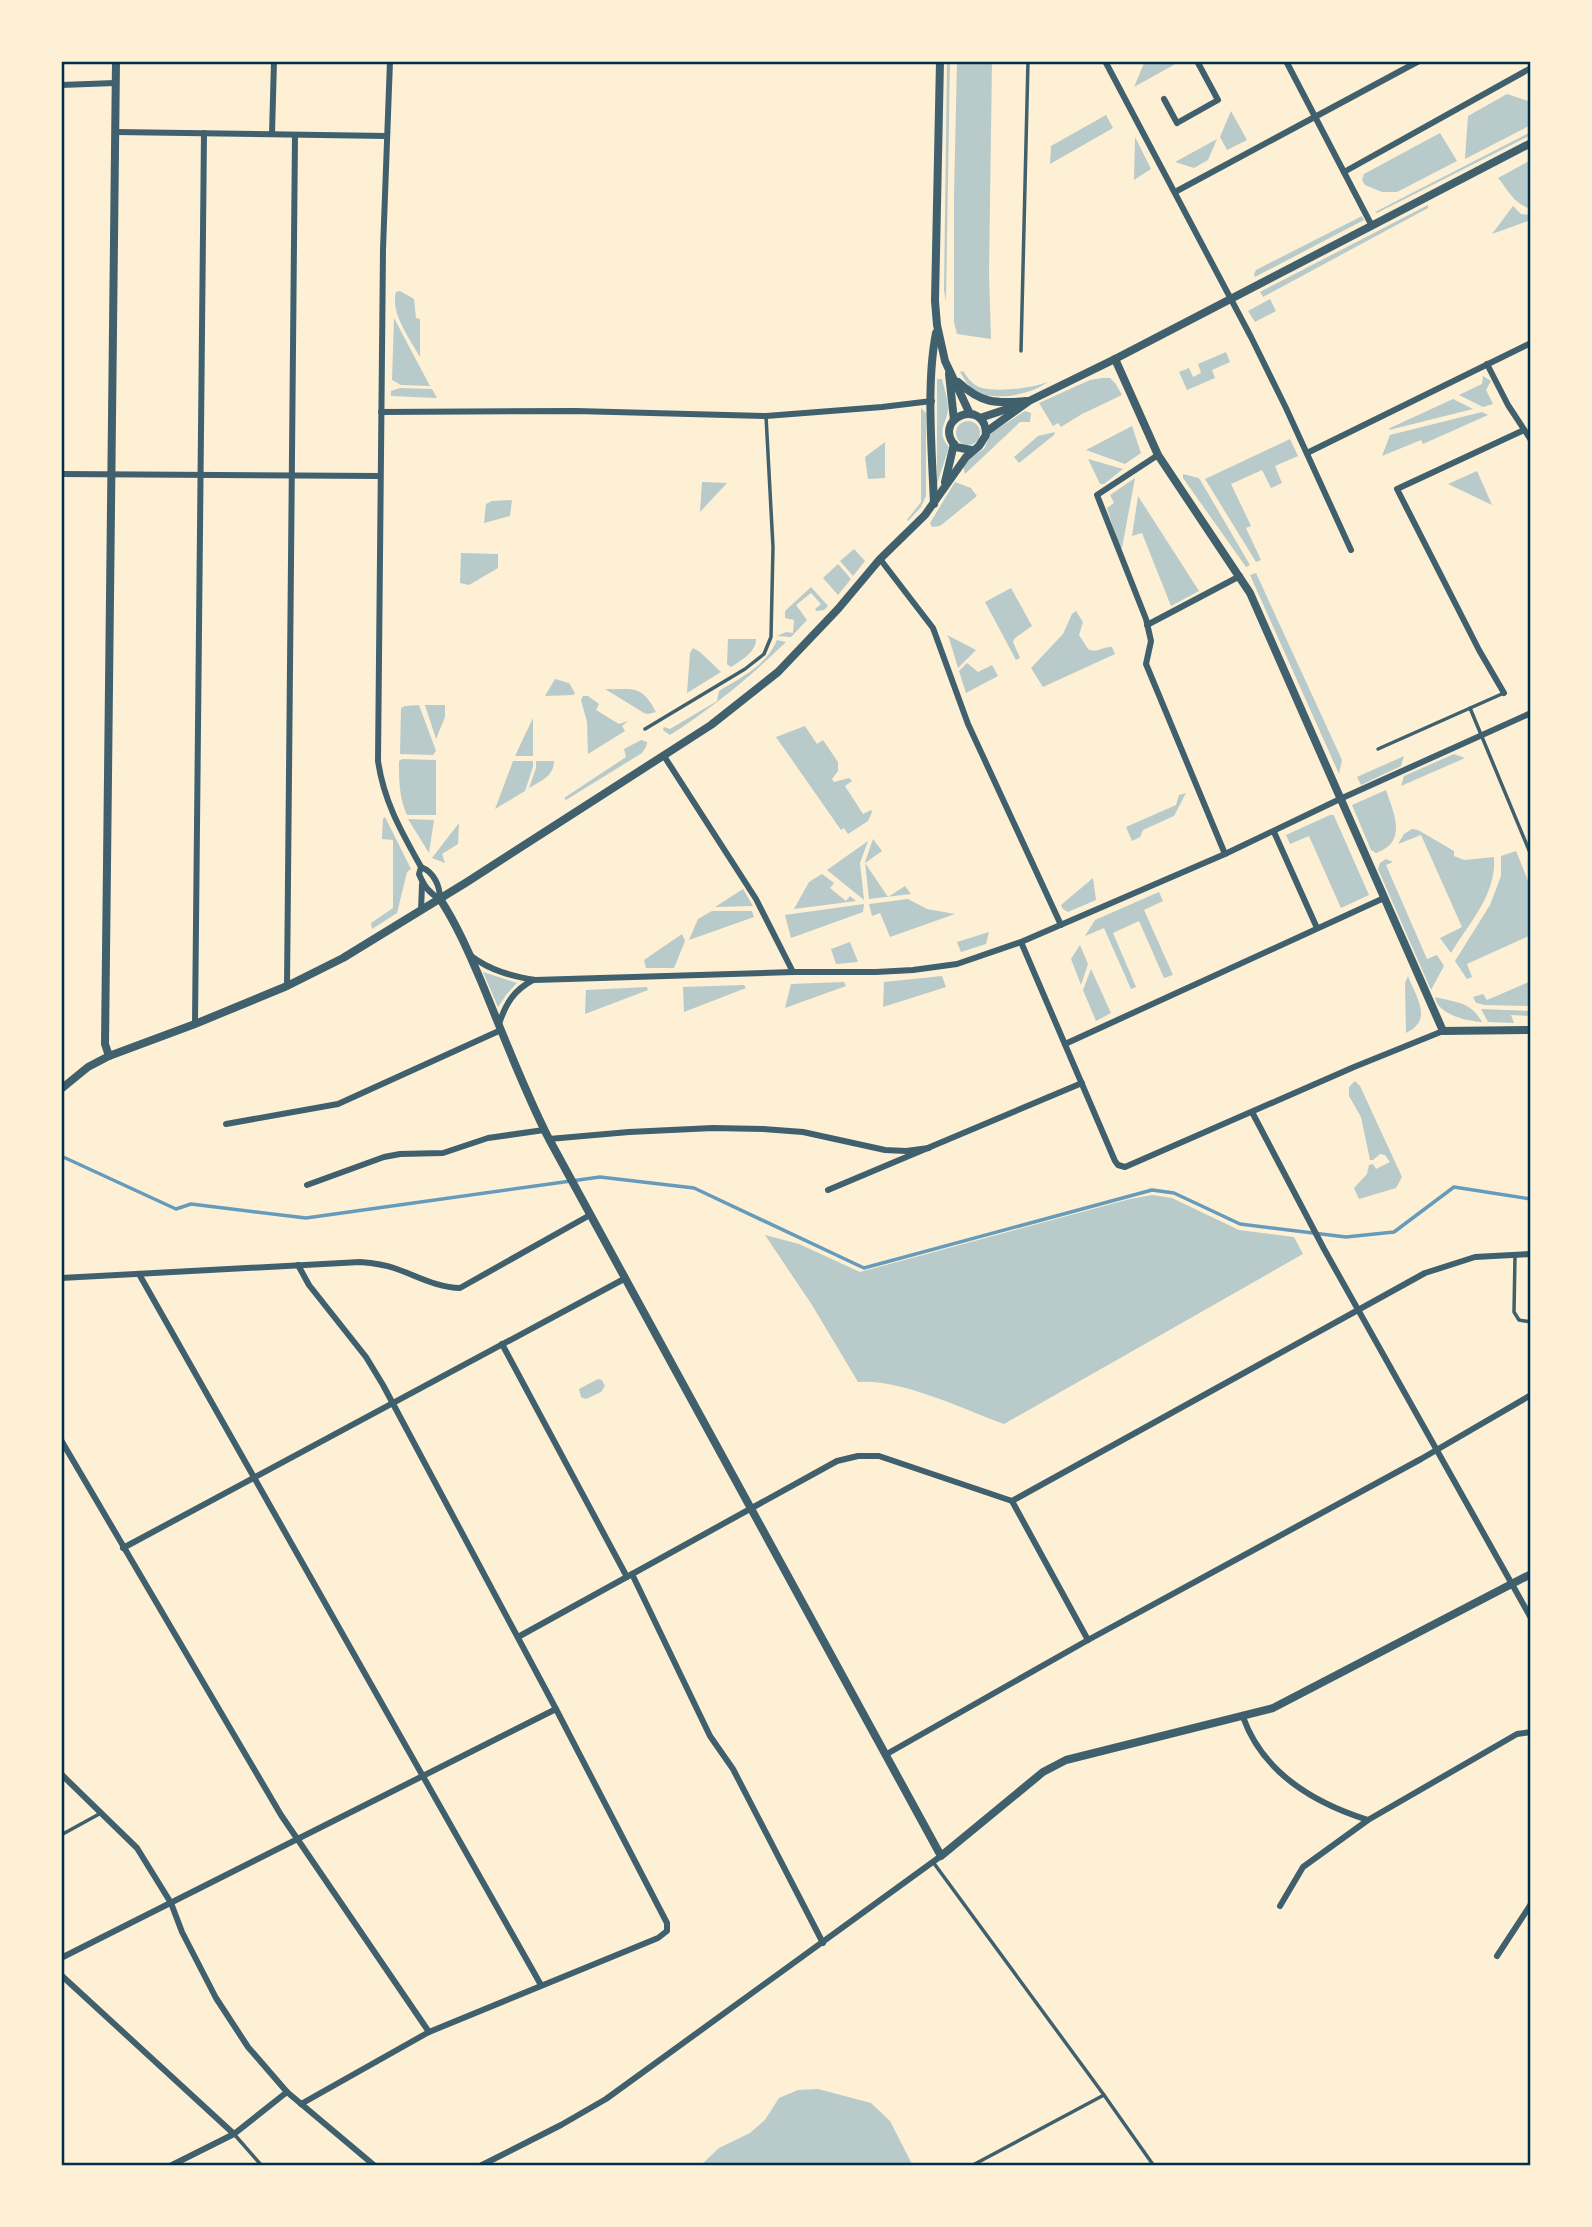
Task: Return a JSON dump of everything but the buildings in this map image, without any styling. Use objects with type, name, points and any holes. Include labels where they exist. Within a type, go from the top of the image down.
[{"type":"street","points":[[108,1056],[106,1030],[116,61]]},
{"type":"street","points":[[272,134],[274,61]]},
{"type":"street","points":[[390,61],[381,412],[378,761],[385,796],[395,821],[421,867],[428,870],[440,888],[440,899]]},
{"type":"street","points":[[940,61],[935,301],[937,325],[951,375],[970,414]]},
{"type":"street","points":[[1105,61],[1231,299],[1307,453],[1351,550]]},
{"type":"street","points":[[1164,99],[1177,123],[1218,100],[1197,61]]},
{"type":"street","points":[[1286,61],[1371,226]]},
{"type":"street","points":[[1175,192],[1419,61]]},
{"type":"street","points":[[1344,172],[1531,68]]},
{"type":"street","points":[[61,85],[115,83]]},
{"type":"street","points":[[115,132],[387,136]]},
{"type":"street","points":[[195,1024],[204,133]]},
{"type":"street","points":[[286,986],[295,135]]},
{"type":"street","points":[[980,418],[1029,401],[1115,359],[1531,143]]},
{"type":"street","points":[[934,504],[932,357],[937,325]]},
{"type":"street","points":[[1307,453],[1531,342]]},
{"type":"street","points":[[1115,359],[1158,455],[1240,576],[1443,1031]]},
{"type":"street","points":[[1487,364],[1531,440]]},
{"type":"street","points":[[951,375],[982,400],[1009,403],[1029,401]]},
{"type":"street","points":[[944,487],[954,444],[949,430],[954,420],[951,375]]},
{"type":"street","points":[[381,412],[576,411],[766,416],[932,401]]},
{"type":"street","points":[[986,432],[1029,401]]},
{"type":"street","points":[[61,1089],[88,1067],[108,1056],[195,1024],[286,986],[343,958],[440,899],[729,713],[778,672],[838,609],[880,559],[934,504],[971,450],[984,441],[986,432],[980,418],[964,414],[954,420]]},
{"type":"street","points":[[1504,693],[1479,650],[1397,489],[1524,430]]},
{"type":"street","points":[[954,444],[962,450],[971,450]]},
{"type":"street","points":[[1158,455],[1097,495],[1147,625],[1151,642],[1146,664],[1225,854]]},
{"type":"street","points":[[61,474],[380,476]]},
{"type":"street","points":[[880,559],[933,628],[965,716],[1061,925]]},
{"type":"street","points":[[1147,625],[1240,576]]},
{"type":"street","points":[[470,955],[507,974],[535,979],[876,972],[942,967],[982,956],[1061,925],[1274,832],[1340,799],[1531,713]]},
{"type":"street","points":[[664,756],[757,901],[793,972]]},
{"type":"street","points":[[1274,832],[1317,928]]},
{"type":"street","points":[[421,867],[419,874],[422,883],[429,893],[440,899],[470,955],[544,1130],[885,1755],[937,1859]]},
{"type":"street","points":[[421,911],[422,883]]},
{"type":"street","points":[[1065,1044],[1384,898]]},
{"type":"street","points":[[1021,942],[1118,1165],[1125,1167],[1443,1031],[1531,1030]]},
{"type":"street","points":[[226,1124],[338,1104],[500,1027],[512,996],[535,979]]},
{"type":"street","points":[[828,1190],[1082,1083]]},
{"type":"street","points":[[1252,1112],[1310,1223],[1531,1618]]},
{"type":"street","points":[[549,1139],[713,1128],[763,1129],[803,1132],[885,1150],[929,1148]]},
{"type":"street","points":[[307,1185],[384,1157],[443,1153],[509,1133],[544,1130]]},
{"type":"street","points":[[61,1278],[374,1263],[391,1266],[451,1288],[460,1288],[590,1215]]},
{"type":"street","points":[[1012,1501],[1425,1273],[1475,1257],[1531,1254]]},
{"type":"street","points":[[298,1265],[309,1285],[366,1357],[392,1402],[519,1637],[667,1923],[667,1931],[652,1941],[429,2032],[301,2104]]},
{"type":"street","points":[[139,1274],[541,1985]]},
{"type":"street","points":[[123,1548],[624,1279]]},
{"type":"street","points":[[502,1344],[629,1576],[710,1736],[733,1769],[823,1943]]},
{"type":"street","points":[[885,1755],[1531,1395]]},
{"type":"street","points":[[61,1440],[297,1840],[429,2032]]},
{"type":"street","points":[[519,1637],[837,1461],[858,1456],[880,1456],[1012,1501],[1088,1640]]},
{"type":"street","points":[[480,2166],[606,2099],[937,1859],[1055,1765],[1273,1708],[1531,1574]]},
{"type":"street","points":[[61,1958],[556,1709]]},
{"type":"street","points":[[1243,1717],[1257,1748],[1287,1778],[1315,1799],[1368,1820]]},
{"type":"street","points":[[1280,1906],[1303,1867],[1368,1820],[1517,1734],[1531,1732]]},
{"type":"street","points":[[61,1774],[137,1848],[171,1903],[182,1932],[216,1998],[248,2047],[287,2092],[375,2166]]},
{"type":"street","points":[[1497,1956],[1531,1904]]},
{"type":"street","points":[[61,1975],[234,2134]]},
{"type":"street","points":[[170,2166],[234,2134],[287,2092]]},
{"type":"lane","points":[[1021,351],[1023,179],[1028,61]]},
{"type":"lane","points":[[645,729],[745,669],[764,654],[771,637],[773,547],[766,416]]},
{"type":"lane","points":[[1378,749],[1504,693]]},
{"type":"lane","points":[[1470,708],[1531,855]]},
{"type":"lane","points":[[1515,1254],[1514,1312],[1519,1320],[1531,1322]]},
{"type":"lane","points":[[61,1835],[101,1813]]},
{"type":"lane","points":[[937,1859],[1154,2166]]},
{"type":"lane","points":[[971,2166],[1104,2095]]},
{"type":"lane","points":[[234,2134],[262,2166]]},
{"type":"shaded area","points":[[947,61],[950,61],[946,301],[944,290]]},
{"type":"shaded area","points":[[957,61],[992,61],[989,273],[991,339],[957,334],[954,322]]},
{"type":"shaded area","points":[[1145,61],[1177,63],[1134,87]]},
{"type":"shaded area","points":[[1507,94],[1531,102],[1531,125],[1465,159],[1468,116]]},
{"type":"shaded area","points":[[1231,111],[1247,140],[1227,150],[1220,137]]},
{"type":"shaded area","points":[[1106,115],[1113,128],[1050,164],[1051,146]]},
{"type":"shaded area","points":[[1531,132],[1531,135],[1375,212]]},
{"type":"shaded area","points":[[1440,133],[1457,161],[1397,192],[1382,192],[1365,185],[1362,180],[1364,174]]},
{"type":"shaded area","points":[[1135,137],[1151,169],[1134,180]]},
{"type":"shaded area","points":[[1217,139],[1208,160],[1194,168],[1175,162]]},
{"type":"shaded area","points":[[1531,160],[1531,209],[1516,201],[1498,178]]},
{"type":"shaded area","points":[[1428,205],[1428,208],[1263,297],[1260,292]]},
{"type":"shaded area","points":[[1513,206],[1521,214],[1531,215],[1531,220],[1492,234]]},
{"type":"shaded area","points":[[1362,216],[1364,220],[1255,277],[1256,270]]},
{"type":"shaded area","points":[[400,291],[414,299],[416,318],[420,319],[420,357],[398,317],[395,300],[396,292]]},
{"type":"shaded area","points":[[1270,299],[1276,311],[1255,322],[1248,311]]},
{"type":"shaded area","points":[[394,318],[430,386],[401,385],[392,380]]},
{"type":"shaded area","points":[[1226,352],[1230,362],[1212,370],[1215,378],[1187,390],[1179,372],[1189,368],[1193,377],[1201,373],[1198,364]]},
{"type":"shaded area","points":[[963,371],[974,384],[986,389],[1014,389],[1048,382],[1021,394],[990,396],[971,387],[960,372]]},
{"type":"shaded area","points":[[1483,376],[1491,381],[1486,390],[1493,404],[1483,407],[1459,395],[1482,384]]},
{"type":"shaded area","points":[[1110,378],[1122,395],[1061,427],[1058,423],[1053,426],[1039,403],[1090,380]]},
{"type":"shaded area","points":[[937,379],[942,379],[947,401],[948,409],[942,432],[949,447],[937,484]]},
{"type":"shaded area","points":[[400,388],[432,389],[437,398],[391,396],[391,391]]},
{"type":"shaded area","points":[[1453,399],[1473,409],[1389,430],[1390,428]]},
{"type":"shaded area","points":[[921,408],[926,413],[926,496],[921,507],[908,521],[921,502]]},
{"type":"shaded area","points":[[1025,411],[1031,413],[1030,422],[1020,422],[965,474],[963,466],[972,456],[984,449],[991,433]]},
{"type":"shaded area","points":[[1482,412],[1488,415],[1423,444],[1421,440],[1382,456],[1390,435]]},
{"type":"shaded area","points":[[968,421],[976,425],[980,433],[976,441],[968,445],[960,441],[956,433],[960,425]]},
{"type":"shaded area","points":[[1132,426],[1141,453],[1125,464],[1086,450]]},
{"type":"shaded area","points":[[1055,432],[1019,463],[1014,457],[1038,436]]},
{"type":"shaded area","points":[[1290,439],[1298,456],[1275,466],[1282,483],[1271,488],[1262,470],[1231,484],[1251,526],[1246,528],[1261,560],[1256,562],[1205,479]]},
{"type":"shaded area","points":[[885,442],[885,478],[868,479],[865,457]]},
{"type":"shaded area","points":[[1088,459],[1123,469],[1104,484],[1100,484]]},
{"type":"shaded area","points":[[1477,471],[1492,505],[1448,484]]},
{"type":"shaded area","points":[[1183,474],[1199,478],[1250,565],[1246,567],[1183,478]]},
{"type":"shaded area","points":[[1135,478],[1120,549],[1107,508],[1114,503],[1110,495]]},
{"type":"shaded area","points":[[702,482],[727,483],[700,512]]},
{"type":"shaded area","points":[[955,482],[971,488],[977,496],[940,526],[932,527],[930,523]]},
{"type":"shaded area","points":[[1138,496],[1199,591],[1171,606],[1142,533],[1132,536]]},
{"type":"shaded area","points":[[512,500],[510,516],[484,523],[486,504]]},
{"type":"shaded area","points":[[854,549],[865,561],[853,576],[840,561]]},
{"type":"shaded area","points":[[461,553],[498,554],[498,568],[469,585],[460,583]]},
{"type":"shaded area","points":[[838,564],[851,579],[838,595],[823,578]]},
{"type":"shaded area","points":[[1256,573],[1342,760],[1339,774],[1250,575]]},
{"type":"shaded area","points":[[811,587],[828,606],[824,610],[816,611],[821,604],[811,593],[796,605],[807,620],[791,637],[777,636],[786,632],[793,633],[794,620],[785,618],[785,611]]},
{"type":"shaded area","points":[[1011,588],[1032,626],[1013,642],[1020,658],[1016,660],[985,602]]},
{"type":"shaded area","points":[[1076,611],[1083,622],[1079,635],[1088,649],[1094,651],[1112,647],[1115,654],[1043,687],[1031,668],[1063,634]]},
{"type":"shaded area","points":[[947,635],[976,650],[958,668],[949,638]]},
{"type":"shaded area","points":[[728,639],[756,639],[751,652],[731,667],[727,664]]},
{"type":"shaded area","points":[[777,640],[786,642],[730,692],[670,735],[663,730],[664,727],[670,729],[717,701],[719,691],[760,664]]},
{"type":"shaded area","points":[[693,648],[721,672],[687,693],[690,653]]},
{"type":"shaded area","points":[[967,663],[978,672],[992,665],[998,676],[966,693],[959,671]]},
{"type":"shaded area","points":[[555,679],[569,683],[575,693],[545,696]]},
{"type":"shaded area","points":[[605,689],[636,690],[646,697],[656,712],[644,713]]},
{"type":"shaded area","points":[[583,696],[588,696],[599,704],[596,710],[619,724],[628,721],[622,726],[625,731],[588,754],[587,722],[581,700]]},
{"type":"shaded area","points":[[419,705],[436,751],[433,755],[400,754],[401,708]]},
{"type":"shaded area","points":[[425,705],[445,705],[445,717],[436,739]]},
{"type":"shaded area","points":[[533,718],[533,756],[515,756]]},
{"type":"shaded area","points":[[805,726],[817,744],[823,740],[838,762],[838,771],[832,779],[834,782],[849,778],[852,781],[845,786],[863,814],[871,810],[872,812],[868,821],[848,834],[844,828],[841,830],[776,737]]},
{"type":"shaded area","points":[[641,740],[647,742],[642,753],[566,800],[564,798],[626,757],[624,749]]},
{"type":"shaded area","points":[[1454,754],[1465,758],[1401,786],[1404,776]]},
{"type":"shaded area","points":[[1404,756],[1401,766],[1361,785],[1357,777]]},
{"type":"shaded area","points":[[436,760],[436,815],[407,815],[400,789],[399,761]]},
{"type":"shaded area","points":[[513,761],[533,761],[525,791],[495,809]]},
{"type":"shaded area","points":[[536,761],[554,761],[552,771],[546,778],[529,788],[536,768]]},
{"type":"shaded area","points":[[1386,790],[1395,818],[1395,835],[1386,848],[1376,853],[1371,850],[1352,805]]},
{"type":"shaded area","points":[[1186,793],[1174,816],[1143,830],[1140,837],[1132,841],[1126,827],[1176,805],[1179,795]]},
{"type":"shaded area","points":[[1334,815],[1369,895],[1341,908],[1309,836],[1290,844],[1286,835]]},
{"type":"shaded area","points":[[385,817],[411,869],[407,872],[397,913],[372,929],[371,923],[393,908],[393,840],[382,839]]},
{"type":"shaded area","points":[[408,819],[434,820],[429,853]]},
{"type":"shaded area","points":[[459,823],[458,844],[442,854],[445,863],[432,858]]},
{"type":"shaded area","points":[[1412,829],[1454,851],[1454,856],[1464,860],[1494,857],[1494,871],[1486,896],[1451,953],[1440,938],[1462,927],[1421,835],[1398,844],[1404,834]]},
{"type":"shaded area","points":[[873,839],[882,851],[865,862]]},
{"type":"shaded area","points":[[868,841],[860,863],[864,900],[827,870]]},
{"type":"shaded area","points":[[1516,851],[1531,888],[1531,935],[1467,964],[1472,977],[1467,979],[1455,961],[1490,905],[1501,876],[1501,856]]},
{"type":"shaded area","points":[[1386,859],[1393,862],[1386,865],[1427,959],[1437,955],[1444,966],[1431,990],[1378,869],[1380,863]]},
{"type":"shaded area","points":[[865,863],[888,897],[869,899]]},
{"type":"shaded area","points":[[822,874],[834,883],[830,888],[846,901],[850,896],[856,901],[794,909],[809,882]]},
{"type":"shaded area","points":[[1093,878],[1096,900],[1068,912],[1063,909],[1061,905]]},
{"type":"shaded area","points":[[905,886],[911,894],[888,897]]},
{"type":"shaded area","points":[[743,889],[753,906],[715,907]]},
{"type":"shaded area","points":[[1159,892],[1163,901],[1144,910],[1173,975],[1164,978],[1139,921],[1113,933],[1136,987],[1131,989],[1104,928],[1085,936],[1095,920]]},
{"type":"shaded area","points":[[908,899],[927,909],[955,914],[890,937],[880,913],[872,916],[869,904]]},
{"type":"shaded area","points":[[864,904],[863,912],[791,938],[785,915]]},
{"type":"shaded area","points":[[712,911],[752,911],[754,917],[689,940],[698,919]]},
{"type":"shaded area","points":[[989,932],[986,944],[961,952],[957,942]]},
{"type":"shaded area","points":[[682,934],[685,941],[674,968],[646,968],[644,960]]},
{"type":"shaded area","points":[[850,942],[858,962],[836,964],[831,949]]},
{"type":"shaded area","points":[[1080,945],[1088,964],[1081,985],[1071,959]]},
{"type":"shaded area","points":[[1091,969],[1111,1013],[1096,1021],[1083,990]]},
{"type":"shaded area","points":[[483,972],[517,983],[498,1007]]},
{"type":"shaded area","points":[[942,976],[946,987],[883,1007],[884,982]]},
{"type":"shaded area","points":[[1408,976],[1421,1015],[1414,1027],[1406,1033],[1405,983]]},
{"type":"shaded area","points":[[1531,981],[1531,1006],[1485,1005],[1476,1003],[1473,997],[1483,994],[1487,1000]]},
{"type":"shaded area","points":[[844,982],[846,986],[785,1008],[791,984]]},
{"type":"shaded area","points":[[744,985],[746,988],[684,1012],[683,987]]},
{"type":"shaded area","points":[[647,987],[648,990],[585,1014],[586,990]]},
{"type":"shaded area","points":[[1435,997],[1468,1006],[1482,1022],[1447,1012],[1437,1003]]},
{"type":"shaded area","points":[[1481,1009],[1531,1011],[1531,1016],[1511,1015],[1514,1023],[1488,1022]]},
{"type":"shaded area","points":[[1355,1081],[1360,1086],[1402,1177],[1396,1188],[1359,1199],[1354,1188],[1367,1174],[1369,1165],[1373,1164],[1376,1169],[1390,1162],[1385,1155],[1380,1154],[1370,1160],[1361,1117],[1349,1096],[1349,1087]]},
{"type":"shaded area","points":[[1152,1195],[1172,1198],[1239,1230],[1294,1237],[1303,1254],[1004,1424],[912,1390],[875,1382],[858,1382],[812,1305],[765,1235],[799,1244],[860,1272]]},
{"type":"shaded area","points":[[598,1379],[602,1380],[605,1386],[601,1392],[586,1399],[581,1397],[579,1389]]},
{"type":"shaded area","points":[[818,2089],[871,2103],[890,2121],[913,2166],[700,2166],[719,2148],[750,2133],[765,2120],[779,2098],[798,2090]]},
{"type":"waterway","points":[[61,1156],[176,1209],[191,1204],[306,1218],[600,1177],[694,1188],[864,1268],[1152,1190],[1174,1193],[1240,1224],[1346,1237],[1394,1232],[1454,1187],[1531,1199]]}]
